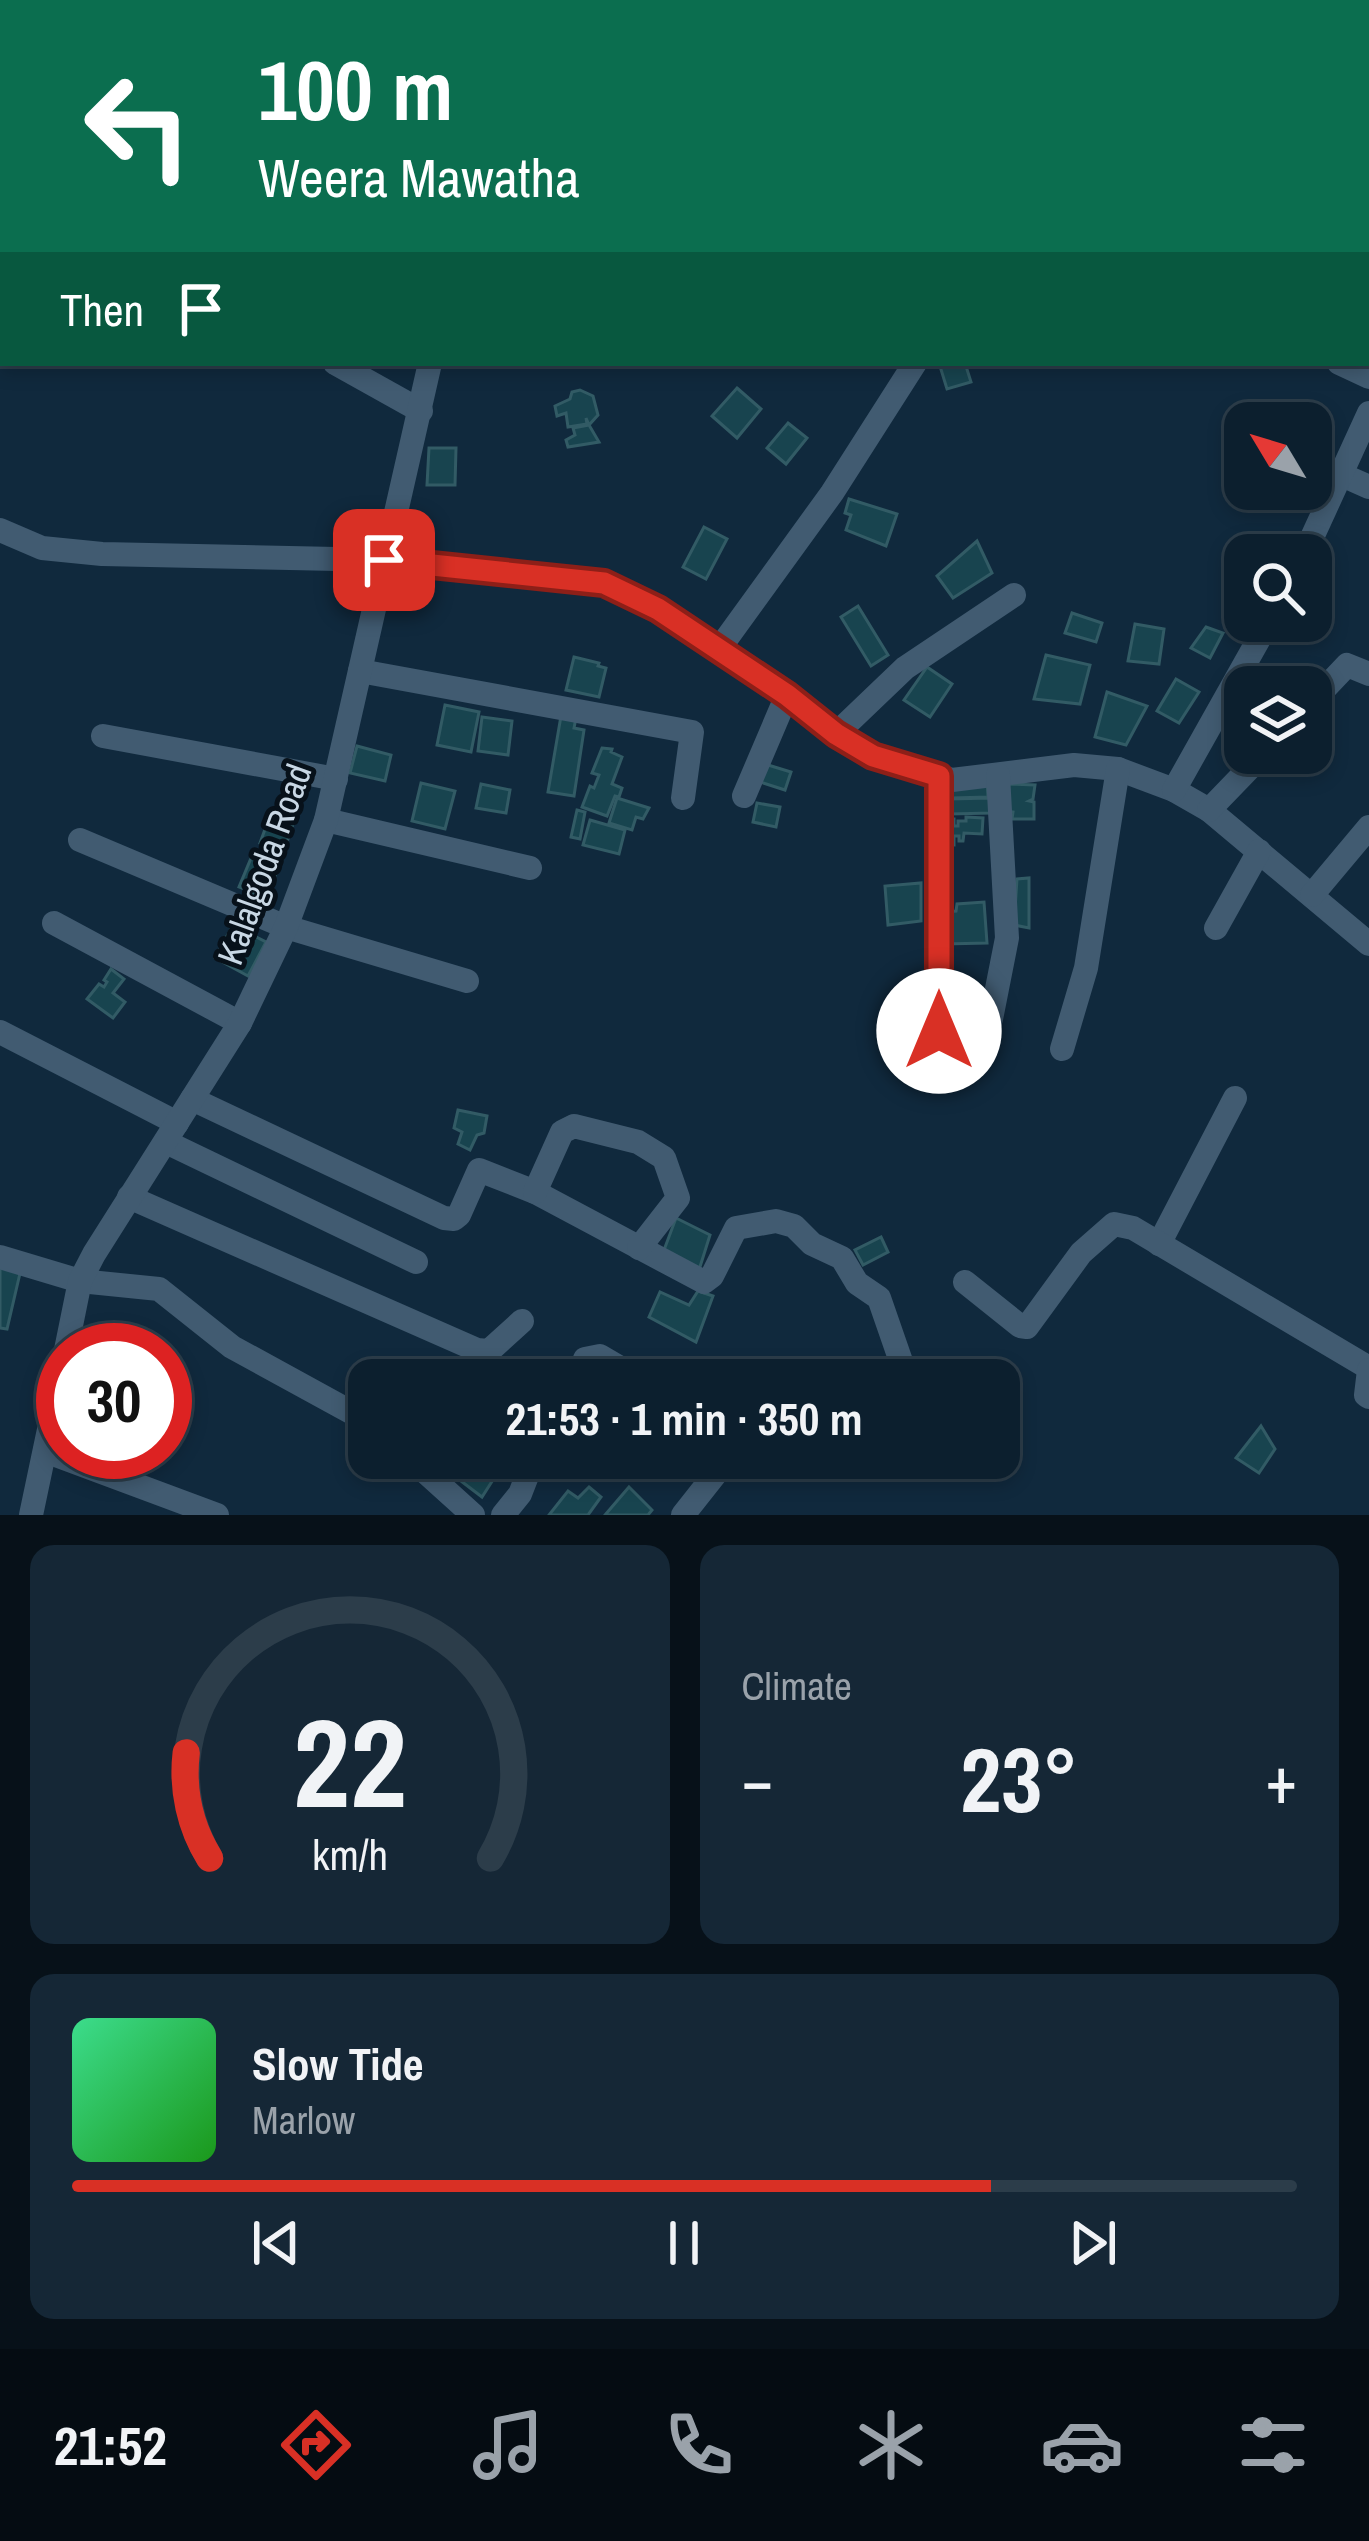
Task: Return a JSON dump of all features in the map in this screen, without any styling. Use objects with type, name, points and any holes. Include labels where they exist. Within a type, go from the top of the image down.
[{"type":"street","points":[[340,366],[421,411]]},
{"type":"street","name":"Kalalgoda Road","points":[[71,1323],[80,1281],[240,1023],[286,927],[326,820],[429,366]]},
{"type":"street","points":[[719,650],[832,493],[913,366]]},
{"type":"street","points":[[1314,534],[1369,413]]},
{"type":"street","points":[[1342,475],[1369,488]]},
{"type":"street","points":[[1,533],[42,548],[102,554],[384,560],[604,583],[658,609],[873,756],[952,780],[1074,765],[1118,770],[1174,790],[1209,810],[1369,944]]},
{"type":"street","points":[[836,734],[905,668],[1014,596]]},
{"type":"street","points":[[1174,790],[1257,642]]},
{"type":"street","points":[[1332,681],[1347,665],[1369,674]]},
{"type":"street","points":[[360,671],[692,732],[682,798]]},
{"type":"street","points":[[744,796],[787,695]]},
{"type":"street","points":[[103,736],[336,778]]},
{"type":"street","points":[[1062,1049],[1086,968],[1118,770]]},
{"type":"street","points":[[1209,810],[1244,774]]},
{"type":"street","points":[[991,1019],[1007,938],[998,775]]},
{"type":"street","points":[[939,776],[939,1031]]},
{"type":"street","points":[[326,820],[530,868]]},
{"type":"street","points":[[1312,895],[1369,827]]},
{"type":"street","points":[[80,840],[286,927],[467,981]]},
{"type":"street","points":[[1216,928],[1259,851]]},
{"type":"street","points":[[54,923],[240,1023]]},
{"type":"street","points":[[0,1031],[172,1133],[416,1262]]},
{"type":"street","points":[[1160,1244],[1235,1098]]},
{"type":"street","points":[[192,1099],[444,1218],[454,1220],[459,1215],[479,1170],[535,1192],[704,1282],[712,1276],[736,1228],[776,1222],[794,1226],[812,1244],[842,1258],[857,1283],[879,1298],[900,1359]]},
{"type":"street","points":[[535,1192],[562,1132],[574,1126],[638,1142],[664,1158],[678,1198],[639,1248]]},
{"type":"street","points":[[129,1197],[477,1349],[489,1351],[522,1321]]},
{"type":"street","points":[[965,1282],[1019,1326],[1028,1327],[1081,1253],[1114,1224],[1133,1228],[1369,1369],[1369,1396]]},
{"type":"street","points":[[0,1257],[80,1281],[159,1289],[232,1347],[348,1411]]},
{"type":"street","points":[[31,1515],[42,1479]]},
{"type":"street","points":[[134,1479],[217,1515]]},
{"type":"street","points":[[167,1479],[190,1487]]},
{"type":"street","points":[[433,1479],[473,1515]]},
{"type":"street","points":[[503,1515],[526,1479]]},
{"type":"street","points":[[683,1515],[711,1479]]},
{"type":"building","points":[[940,366],[966,366],[971,382],[947,389]]},
{"type":"building","points":[[737,388],[761,409],[737,438],[712,416]]},
{"type":"building","points":[[580,390],[593,396],[598,415],[589,425],[586,418],[587,424],[568,427],[566,413],[557,416],[555,406]]},
{"type":"building","points":[[788,423],[807,438],[786,464],[767,448]]},
{"type":"building","points":[[589,425],[599,442],[568,447],[566,440],[575,435],[573,428]]},
{"type":"building","points":[[429,448],[456,448],[455,485],[427,485]]},
{"type":"building","points":[[849,499],[897,514],[886,546],[846,530]]},
{"type":"building","points":[[704,527],[727,539],[706,579],[683,567]]},
{"type":"building","points":[[977,541],[992,573],[953,598],[937,576]]},
{"type":"building","points":[[858,606],[888,655],[871,666],[841,617]]},
{"type":"building","points":[[1072,613],[1102,623],[1096,642],[1065,633]]},
{"type":"building","points":[[1135,624],[1164,629],[1159,664],[1128,661]]},
{"type":"building","points":[[1206,627],[1223,633],[1210,658],[1191,648]]},
{"type":"building","points":[[1046,655],[1090,665],[1080,704],[1034,699]]},
{"type":"building","points":[[574,657],[606,668],[599,697],[566,690]]},
{"type":"building","points":[[927,667],[952,684],[930,717],[904,700]]},
{"type":"building","points":[[1176,679],[1199,692],[1179,723],[1157,711]]},
{"type":"building","points":[[1107,692],[1147,706],[1126,745],[1095,737]]},
{"type":"building","points":[[445,705],[479,712],[471,752],[437,745]]},
{"type":"building","points":[[561,716],[576,718],[574,728],[584,730],[574,796],[548,792]]},
{"type":"building","points":[[482,717],[512,721],[508,755],[478,751]]},
{"type":"building","points":[[357,746],[391,755],[385,781],[350,773]]},
{"type":"building","points":[[602,748],[622,757],[612,784],[622,788],[607,816],[582,807],[599,775],[592,773]]},
{"type":"building","points":[[768,765],[791,772],[785,790],[757,781]]},
{"type":"building","points":[[987,781],[988,797],[952,798],[952,782]]},
{"type":"building","points":[[421,783],[455,791],[445,829],[412,821]]},
{"type":"building","points":[[481,784],[510,790],[506,813],[476,808]]},
{"type":"building","points":[[1008,784],[1035,785],[1029,801],[1034,802],[1034,819],[1012,819],[1013,812],[1006,811]]},
{"type":"building","points":[[617,798],[649,808],[643,819],[636,817],[632,830],[609,823]]},
{"type":"building","points":[[991,798],[991,813],[950,814],[949,799]]},
{"type":"building","points":[[757,803],[780,807],[776,827],[753,822]]},
{"type":"building","points":[[272,810],[295,818],[284,851],[260,843]]},
{"type":"building","points":[[577,810],[585,812],[580,839],[571,837]]},
{"type":"building","points":[[966,817],[983,818],[982,834],[964,833],[963,841],[954,836],[954,845],[941,844],[942,819],[954,819],[958,826]]},
{"type":"building","points":[[590,820],[625,830],[619,854],[583,845]]},
{"type":"building","points":[[254,851],[281,861],[266,898],[239,887]]},
{"type":"building","points":[[1029,878],[1029,928],[1014,925],[1017,879]]},
{"type":"building","points":[[921,883],[921,921],[888,925],[885,886]]},
{"type":"building","points":[[984,902],[987,943],[944,944],[944,912],[956,911],[957,904]]},
{"type":"building","points":[[233,925],[266,942],[248,976],[215,958]]},
{"type":"building","points":[[111,969],[124,979],[113,993],[125,1002],[113,1018],[87,999],[99,984],[104,987]]},
{"type":"building","points":[[975,984],[973,1019],[945,1022],[945,985]]},
{"type":"building","points":[[458,1110],[487,1116],[484,1133],[477,1135],[470,1150],[458,1144],[462,1132],[454,1128]]},
{"type":"building","points":[[676,1218],[710,1235],[699,1270],[664,1250]]},
{"type":"building","points":[[881,1237],[888,1252],[863,1265],[855,1250]]},
{"type":"building","points":[[0,1264],[21,1269],[7,1329],[0,1328]]},
{"type":"building","points":[[698,1291],[713,1296],[696,1342],[649,1317],[660,1292],[689,1305]]},
{"type":"building","points":[[1261,1426],[1275,1449],[1259,1473],[1236,1458]]},
{"type":"building","points":[[458,1479],[493,1479],[482,1497]]},
{"type":"building","points":[[589,1487],[601,1497],[588,1515],[549,1515],[568,1491],[578,1498]]},
{"type":"building","points":[[629,1487],[652,1510],[648,1515],[605,1515]]},
{"type":"route","points":[[384,560],[604,583],[658,609],[873,756],[939,776],[939,1031]]}]
